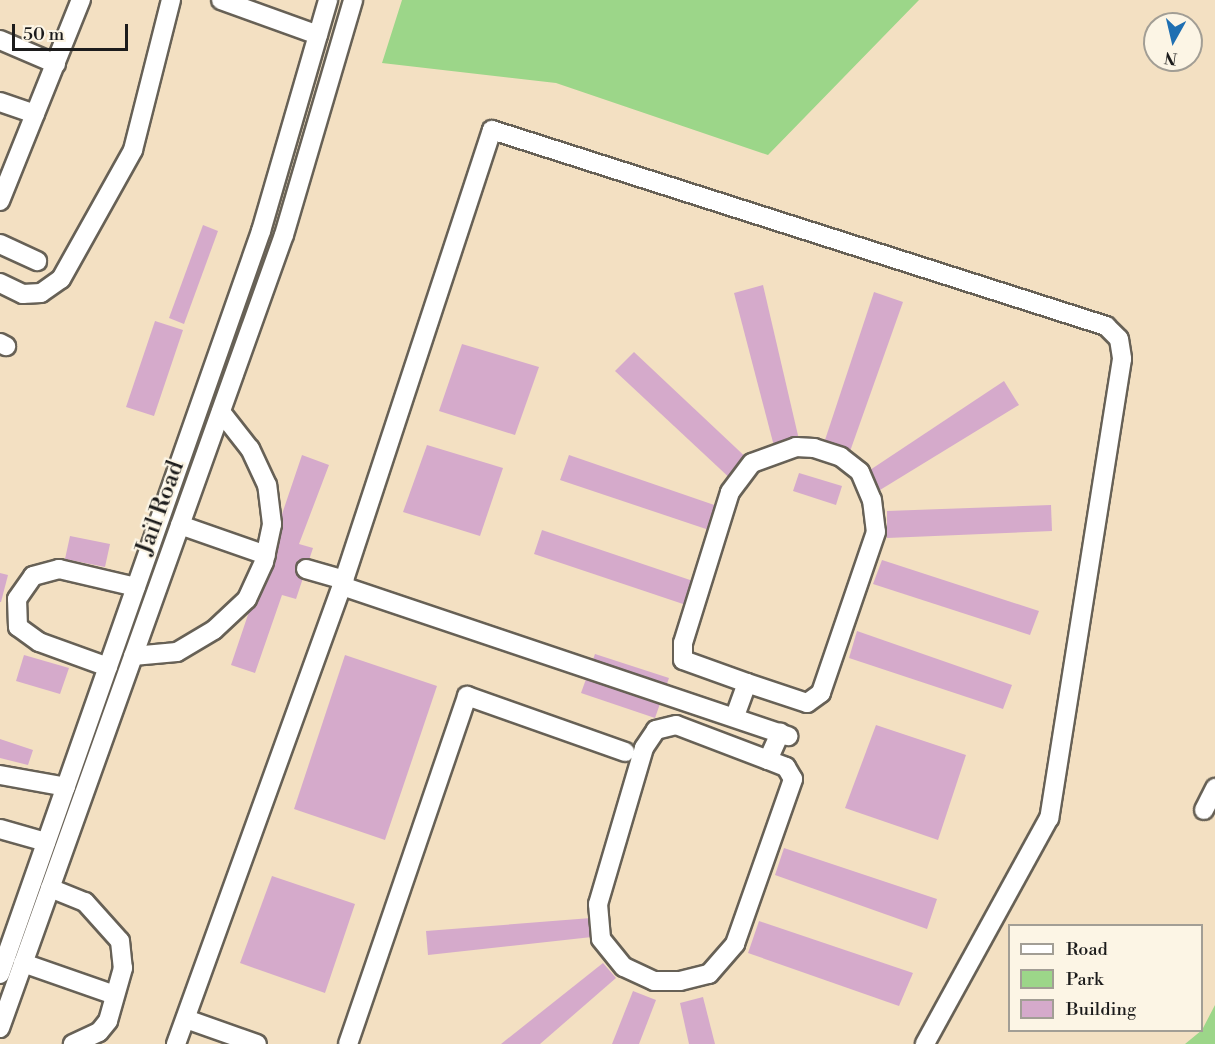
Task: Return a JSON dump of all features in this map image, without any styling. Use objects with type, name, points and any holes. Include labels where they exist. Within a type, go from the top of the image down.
[{"type":"street","points":[[0,201],[81,0]]},
{"type":"street","points":[[0,283],[23,294],[41,293],[61,279],[133,150],[171,0]]},
{"type":"street","points":[[221,0],[317,38]]},
{"type":"street","points":[[0,974],[261,231],[328,0]]},
{"type":"street","name":"Jail Road","points":[[0,1028],[284,236],[353,0]]},
{"type":"street","points":[[0,40],[56,64]]},
{"type":"street","points":[[0,102],[35,114]]},
{"type":"street","points":[[176,1044],[343,583],[492,130],[1106,326],[1119,339],[1122,359],[1049,818],[925,1044]]},
{"type":"street","points":[[0,244],[37,261]]},
{"type":"street","points":[[133,656],[177,652],[214,630],[247,599],[266,555],[272,524],[267,485],[250,449],[220,412]]},
{"type":"street","points":[[796,447],[814,448],[841,457],[860,472],[872,500],[876,532],[821,693],[807,703],[747,683],[683,660],[682,643],[730,492],[752,463],[796,447]]},
{"type":"street","points":[[180,525],[266,555]]},
{"type":"street","points":[[108,667],[32,637],[18,627],[17,599],[33,576],[59,569],[136,587]]},
{"type":"street","points":[[306,569],[785,735],[768,760]]},
{"type":"street","points":[[735,716],[747,683]]},
{"type":"street","points":[[348,1044],[467,696],[625,752]]},
{"type":"street","points":[[676,725],[768,760],[786,767],[793,779],[735,944],[709,974],[680,981],[654,981],[624,967],[601,939],[598,903],[645,748],[656,730],[676,725]]},
{"type":"street","points":[[0,775],[66,787]]},
{"type":"street","points":[[1204,810],[1215,788]]},
{"type":"street","points":[[0,829],[46,842]]},
{"type":"street","points":[[50,888],[85,902],[120,941],[123,968],[115,995],[99,1032],[73,1044]]},
{"type":"street","points":[[23,963],[115,995]]},
{"type":"street","points":[[186,1019],[256,1044]]},
{"type":"green space","points":[[402,0],[919,0],[768,155],[556,83],[382,63]]},
{"type":"green space","points":[[1215,1005],[1215,1044],[1185,1044],[1200,1032],[1203,1032]]},
{"type":"building","points":[[203,225],[218,231],[184,324],[169,318]]},
{"type":"building","points":[[763,285],[800,444],[775,450],[734,293]]},
{"type":"building","points":[[874,292],[903,302],[848,457],[823,446]]},
{"type":"building","points":[[155,321],[183,330],[154,416],[126,407]]},
{"type":"building","points":[[462,344],[539,367],[515,435],[439,411]]},
{"type":"building","points":[[634,352],[752,463],[734,482],[615,371]]},
{"type":"building","points":[[1004,381],[1019,405],[880,490],[867,472]]},
{"type":"building","points":[[427,445],[503,468],[480,536],[403,512]]},
{"type":"building","points":[[302,455],[329,465],[299,544],[313,548],[296,599],[282,595],[255,673],[231,665]]},
{"type":"building","points":[[569,455],[723,508],[715,532],[560,480]]},
{"type":"building","points":[[799,473],[842,486],[836,505],[793,491]]},
{"type":"building","points":[[1051,505],[1052,531],[887,538],[887,511]]},
{"type":"building","points":[[542,530],[699,583],[692,607],[534,554]]},
{"type":"building","points":[[70,536],[110,544],[105,567],[65,559]]},
{"type":"building","points":[[882,560],[1039,611],[1030,635],[873,584]]},
{"type":"building","points":[[0,573],[8,575],[1,602],[0,602]]},
{"type":"building","points":[[857,631],[1012,685],[1003,709],[849,658]]},
{"type":"building","points":[[595,654],[669,678],[655,718],[581,693]]},
{"type":"building","points":[[24,655],[69,668],[60,694],[16,681]]},
{"type":"building","points":[[345,655],[437,686],[385,840],[294,809]]},
{"type":"building","points":[[876,725],[966,755],[938,840],[845,808]]},
{"type":"building","points":[[0,739],[33,750],[28,765],[0,758]]},
{"type":"building","points":[[784,848],[937,899],[927,929],[775,875]]},
{"type":"building","points":[[272,876],[355,904],[325,993],[240,963]]},
{"type":"building","points":[[591,918],[592,937],[428,955],[426,931]]},
{"type":"building","points":[[759,921],[913,973],[899,1006],[748,953]]},
{"type":"building","points":[[603,963],[616,978],[540,1044],[501,1044]]},
{"type":"building","points":[[633,991],[656,1000],[639,1044],[612,1044]]},
{"type":"building","points":[[703,997],[715,1044],[689,1044],[680,1003]]}]
